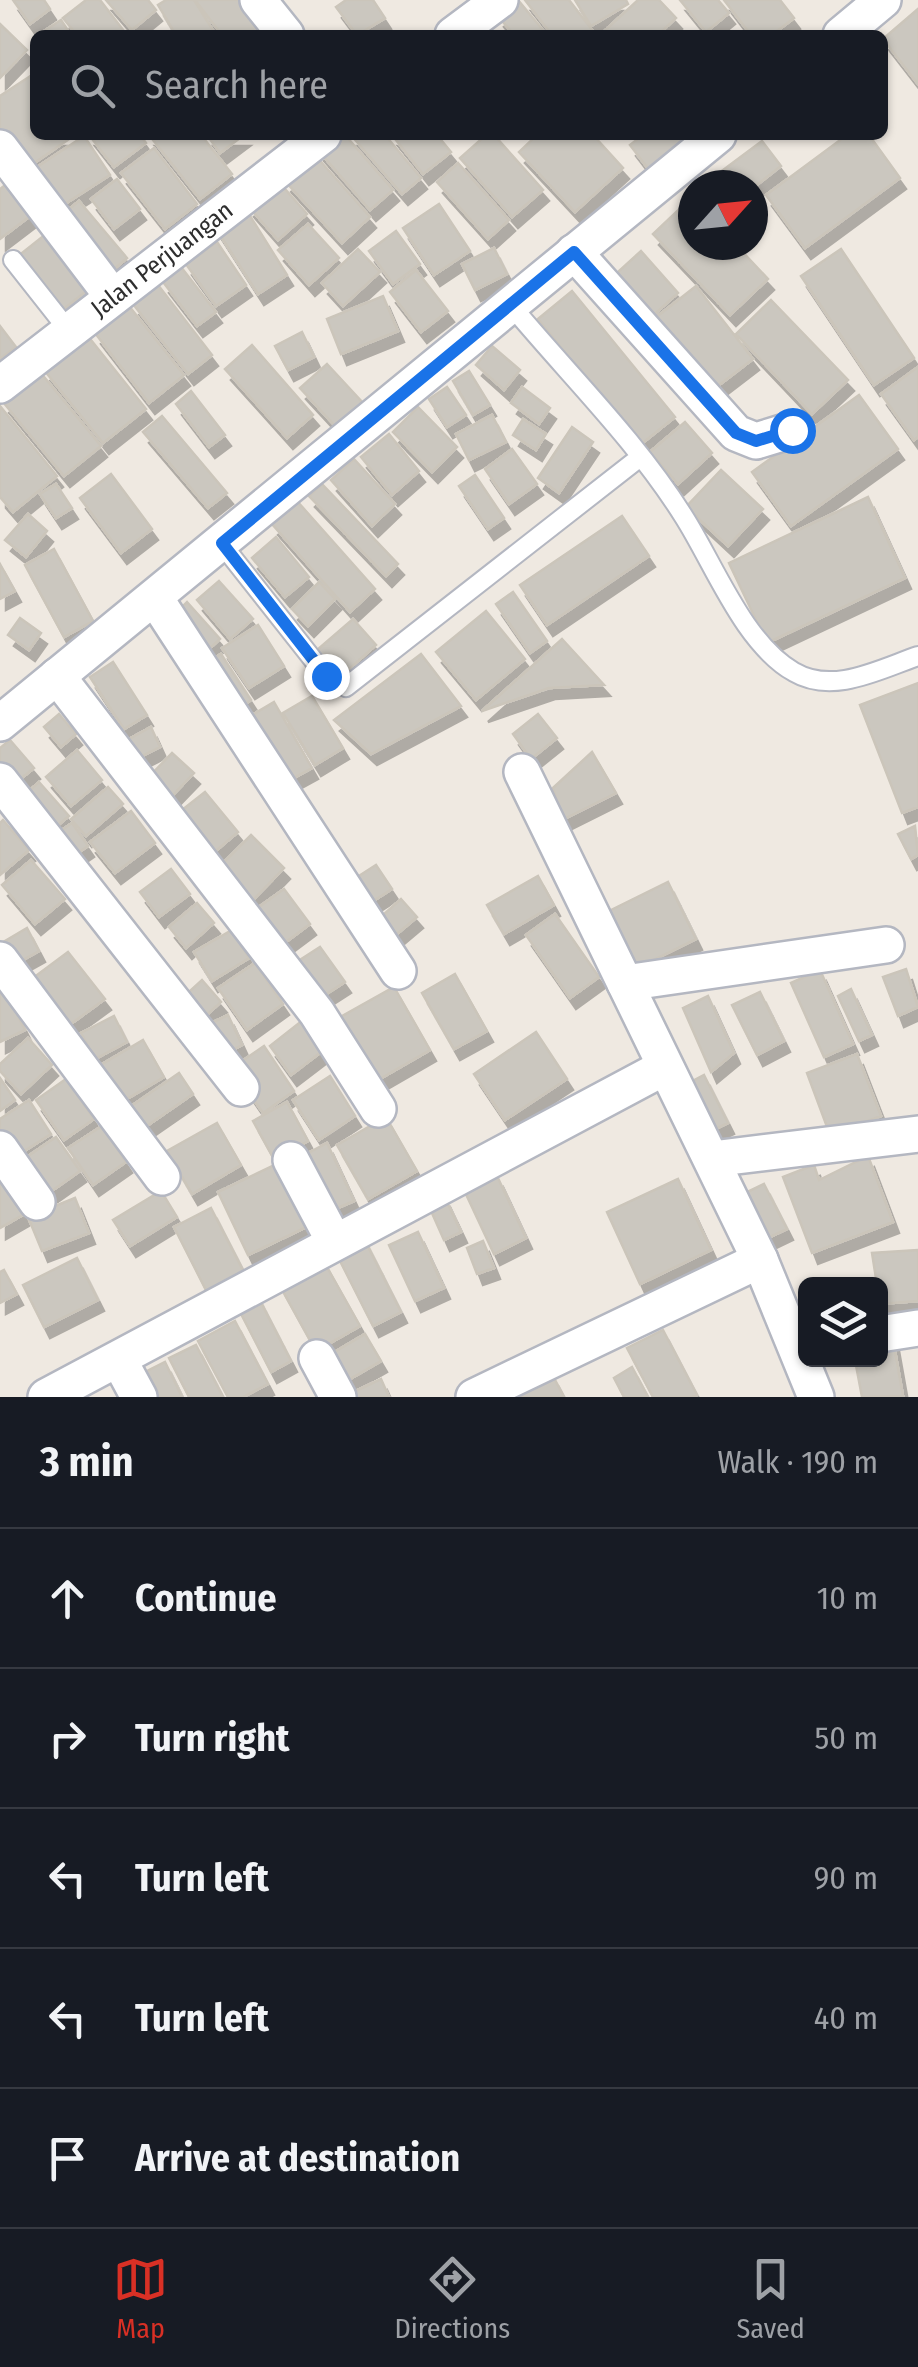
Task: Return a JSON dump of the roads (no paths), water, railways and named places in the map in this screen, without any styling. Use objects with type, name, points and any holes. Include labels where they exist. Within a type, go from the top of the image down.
[{"type":"street","points":[[258,0],[282,30]]},
{"type":"street","points":[[847,30],[883,0]]},
{"type":"street","points":[[459,30],[490,3]]},
{"type":"street","name":"Jalan Perjuangan","points":[[0,385],[316,140]]},
{"type":"street","points":[[0,723],[712,140]]},
{"type":"street","points":[[0,148],[113,297]]},
{"type":"street","points":[[574,252],[736,433],[756,441],[792,430]]},
{"type":"street","points":[[155,598],[398,972]]},
{"type":"street","points":[[57,676],[307,1000],[378,1108]]},
{"type":"street","points":[[522,772],[798,1339]]},
{"type":"street","points":[[0,782],[241,1088]]},
{"type":"street","points":[[625,982],[886,945]]},
{"type":"street","points":[[0,960],[162,1176]]},
{"type":"street","points":[[46,1397],[663,1068]]},
{"type":"street","points":[[712,1159],[918,1134]]},
{"type":"street","points":[[0,1149],[38,1202]]},
{"type":"street","points":[[290,1160],[334,1241]]},
{"type":"street","points":[[474,1397],[760,1260]]},
{"type":"street","points":[[888,1333],[918,1328]]},
{"type":"street","points":[[317,1358],[338,1397]]},
{"type":"street","points":[[119,1360],[139,1397]]},
{"type":"street","points":[[808,1367],[816,1397]]},
{"type":"lane","points":[[13,260],[68,331]]},
{"type":"lane","points":[[509,304],[684,515],[718,577],[767,651],[796,674],[836,683],[918,656]]},
{"type":"lane","points":[[222,543],[326,676],[346,687],[639,458]]}]
